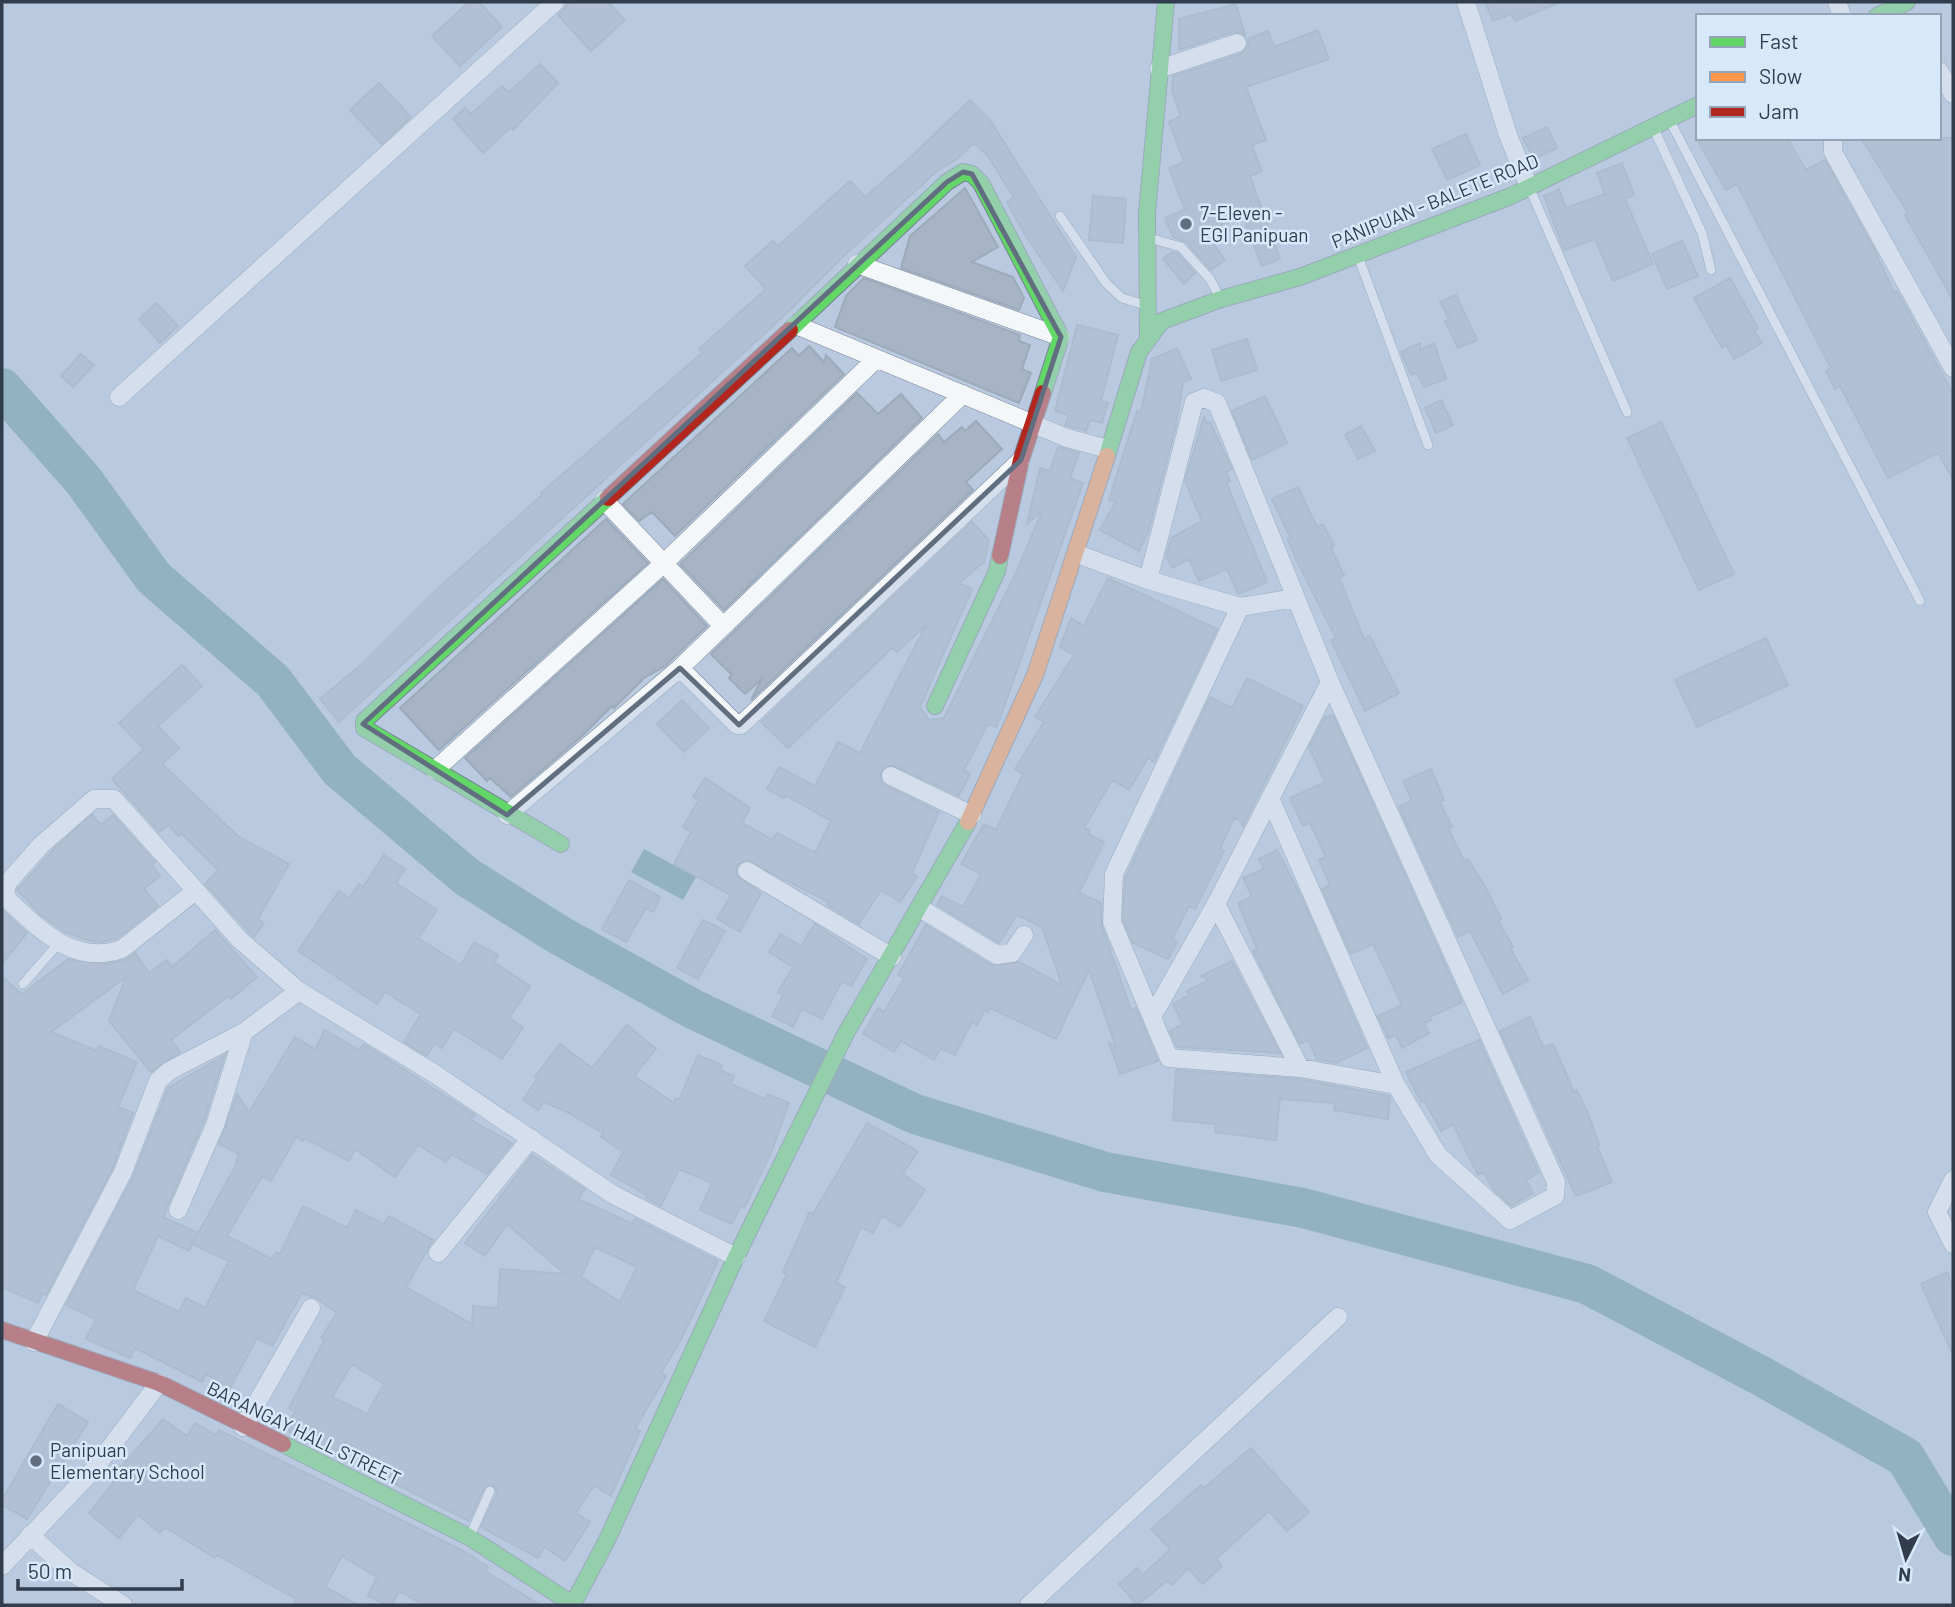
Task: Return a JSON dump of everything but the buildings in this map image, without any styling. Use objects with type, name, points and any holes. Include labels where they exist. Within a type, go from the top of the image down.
[{"type":"main road","points":[[574,1605],[607,1540],[736,1258],[845,1035],[972,815],[1035,675],[1077,554],[1139,352],[1148,339],[1145,304],[1147,238],[1166,2]]},
{"type":"main road","points":[[1884,14],[1904,8]]},
{"type":"main road","name":"PANIPUAN - BALETE ROAD","points":[[1148,339],[1162,321],[1221,299],[1300,277],[1530,187],[1696,106]]},
{"type":"main road","points":[[561,844],[507,815],[364,727],[364,721],[796,325],[857,264],[955,176],[963,172],[972,174],[981,183],[1061,337],[1021,460],[997,571],[935,706]]},
{"type":"main road","name":"BARANGAY HALL STREET","points":[[2,1330],[159,1383],[469,1537],[574,1605]]},
{"type":"street","points":[[119,397],[555,2]]},
{"type":"street","points":[[1466,2],[1508,135],[1530,187]]},
{"type":"street","points":[[1159,69],[1237,43]]},
{"type":"street","points":[[1941,76],[1953,94]]},
{"type":"street","points":[[1833,140],[1833,152],[1953,368]]},
{"type":"street","points":[[857,264],[1061,337]]},
{"type":"street","points":[[796,325],[1067,438],[1108,449]]},
{"type":"street","points":[[435,771],[663,565],[876,359]]},
{"type":"street","points":[[507,815],[680,668],[963,394]]},
{"type":"street","points":[[1148,580],[1194,402],[1203,398],[1217,403],[1331,681],[1556,1182],[1555,1196],[1510,1220],[1501,1215],[1438,1155],[1396,1085],[1271,800]]},
{"type":"street","points":[[680,668],[737,725],[741,725],[1021,460]]},
{"type":"street","points":[[604,500],[723,626]]},
{"type":"street","points":[[1077,554],[1148,580],[1240,607],[1296,598]]},
{"type":"street","points":[[1240,607],[1114,874],[1112,922],[1168,1058],[1300,1068],[1396,1085]]},
{"type":"street","points":[[1152,1017],[1216,904],[1331,681]]},
{"type":"street","points":[[891,776],[972,815]]},
{"type":"street","points":[[194,892],[122,949],[108,954],[86,954],[58,944],[8,900],[5,889],[41,845],[94,799],[114,799],[131,814],[194,892],[240,940],[299,991],[531,1138],[612,1194],[736,1258]]},
{"type":"street","points":[[747,871],[892,957]]},
{"type":"street","points":[[1216,904],[1300,1068]]},
{"type":"street","points":[[920,908],[997,955],[1012,953],[1024,934]]},
{"type":"street","points":[[34,1342],[123,1172],[158,1081],[169,1071],[244,1032],[299,991]]},
{"type":"street","points":[[178,1210],[215,1125],[244,1032]]},
{"type":"street","points":[[438,1254],[531,1138]]},
{"type":"street","points":[[1953,1180],[1937,1212],[1953,1244]]},
{"type":"street","points":[[243,1427],[311,1308]]},
{"type":"street","points":[[1029,1605],[1338,1317]]},
{"type":"street","points":[[2,1566],[93,1469],[159,1383]]},
{"type":"street","points":[[30,1535],[71,1572],[123,1605]]},
{"type":"lane","points":[[1669,119],[1920,601]]},
{"type":"lane","points":[[1653,127],[1702,233],[1711,270]]},
{"type":"lane","points":[[1530,187],[1627,411]]},
{"type":"lane","points":[[1060,216],[1106,283],[1122,298],[1145,304]]},
{"type":"lane","points":[[1147,238],[1181,247],[1205,273],[1221,299]]},
{"type":"lane","points":[[1357,256],[1428,445]]},
{"type":"lane","points":[[23,984],[58,944]]},
{"type":"lane","points":[[469,1537],[490,1491]]},
{"type":"highlighted area","points":[[963,172],[972,174],[1061,337],[1021,460],[739,725],[680,668],[507,815],[363,724],[947,182]]},
{"type":"shaded area","points":[[644,849],[696,877],[683,900],[631,872]]},
{"type":"waterway","points":[[2,388],[83,480],[154,578],[273,681],[340,770],[467,877],[559,935],[693,1009],[915,1114],[1105,1172],[1303,1208],[1587,1284],[1763,1377],[1905,1457],[1953,1536]]},
{"type":"traffic: fast","points":[[1148,339],[1147,213],[1166,2]]},
{"type":"traffic: fast","points":[[1881,14],[1907,2]]},
{"type":"traffic: fast","points":[[1107,456],[1139,352],[1162,321],[1221,299],[1300,277],[1511,196],[1696,106]]},
{"type":"traffic: fast","points":[[790,330],[947,182],[963,172],[972,174],[981,183],[1061,337],[1043,393]]},
{"type":"traffic: fast","points":[[561,844],[364,728],[364,721],[608,498]]},
{"type":"traffic: fast","points":[[935,706],[997,571],[1000,556]]},
{"type":"traffic: fast","points":[[573,1604],[607,1540],[736,1257],[845,1035],[968,822]]},
{"type":"traffic: fast","points":[[283,1444],[469,1537],[574,1605]]},
{"type":"traffic: slow","points":[[968,822],[1035,675],[1107,456]]},
{"type":"traffic: jam","points":[[608,498],[790,330]]},
{"type":"traffic: jam","points":[[1000,556],[1021,460],[1043,393]]},
{"type":"traffic: jam","points":[[2,1330],[159,1383],[283,1444]]},
{"type":"place","name":"7-Eleven - EGI Panipuan","points":[[1186,224]]},
{"type":"place","name":"Panipuan Elementary School","points":[[36,1461]]}]
